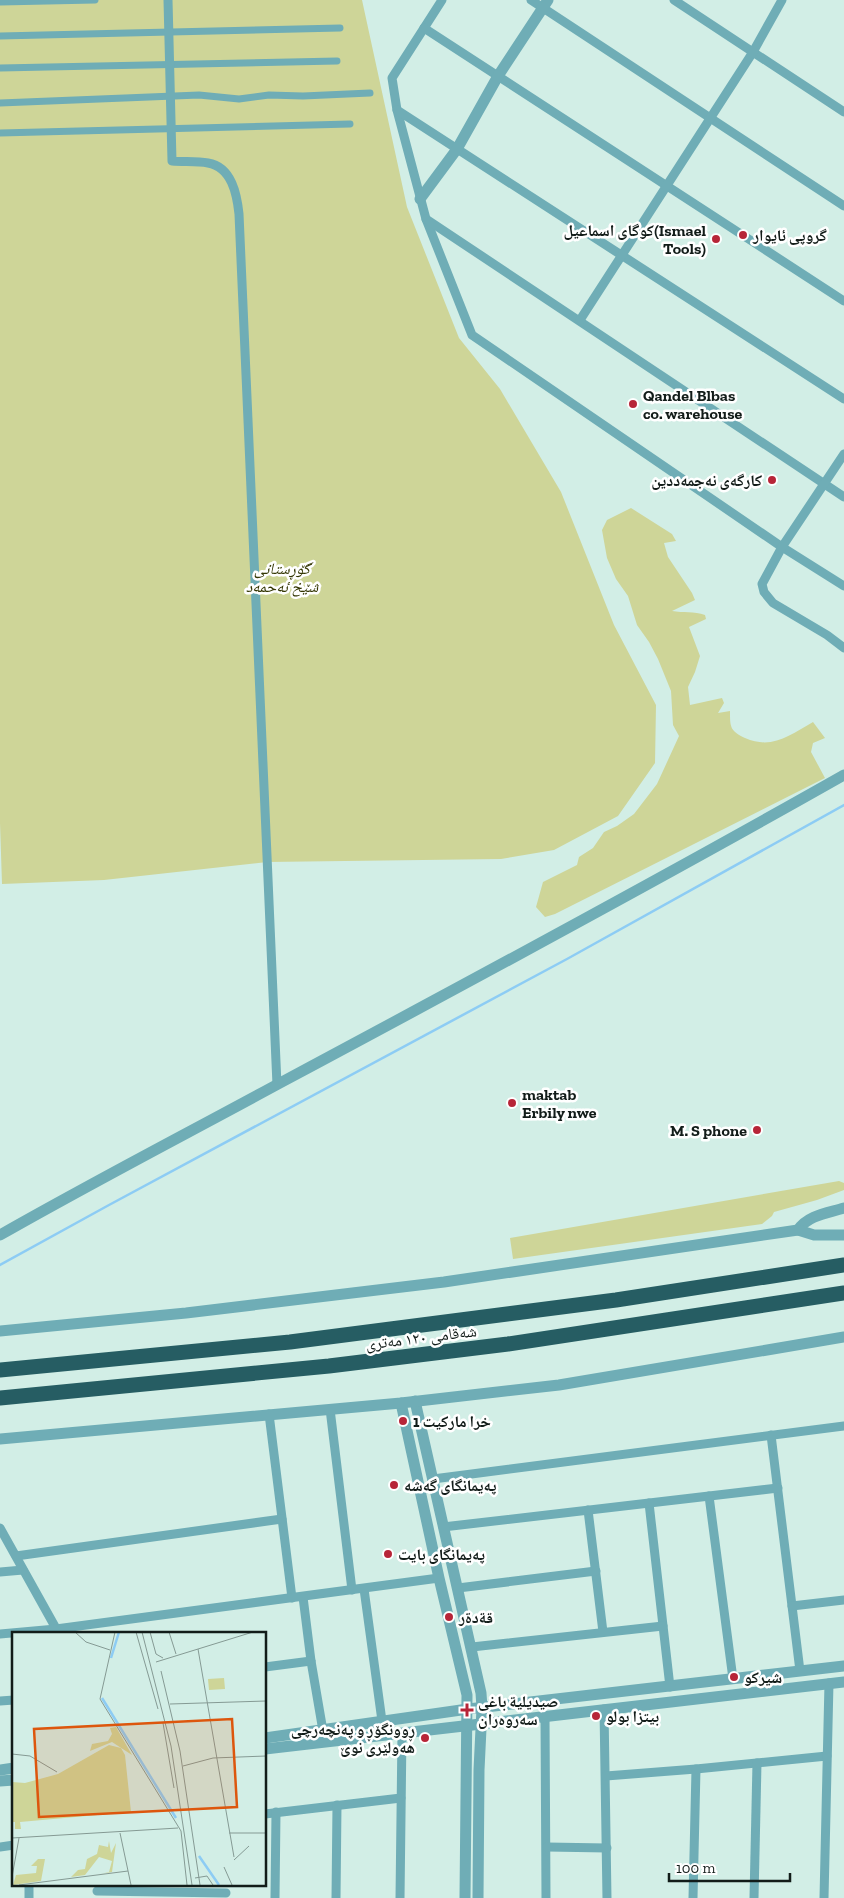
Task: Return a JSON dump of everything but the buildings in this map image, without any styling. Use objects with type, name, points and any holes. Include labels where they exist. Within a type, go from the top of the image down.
[{"type":"highway","name":"شەقامی ١٢٠ مەتری","points":[[0,1370],[347,1335],[616,1300],[844,1265]]},
{"type":"highway","name":"شەقامی ١٢٠ مەتری","points":[[0,1398],[328,1366],[508,1344],[844,1293]]},
{"type":"street","points":[[0,2],[95,0]]},
{"type":"street","points":[[168,0],[172,161],[208,163],[218,167],[234,185],[240,214],[277,1085]]},
{"type":"street","points":[[442,0],[392,78],[397,110],[426,219],[472,335],[782,547],[844,586]]},
{"type":"street","points":[[531,0],[546,4],[710,118],[844,206]]},
{"type":"street","points":[[674,0],[844,112]]},
{"type":"street","points":[[580,320],[753,52],[782,0]]},
{"type":"street","points":[[420,199],[457,149],[498,76],[546,4]]},
{"type":"street","points":[[0,36],[340,28]]},
{"type":"street","points":[[424,28],[844,301]]},
{"type":"street","points":[[0,68],[337,61]]},
{"type":"street","points":[[0,103],[200,95],[239,99],[269,94],[303,96],[370,93]]},
{"type":"street","points":[[397,110],[844,399]]},
{"type":"street","points":[[0,133],[350,124]]},
{"type":"street","points":[[426,219],[844,497]]},
{"type":"street","points":[[844,454],[782,547],[762,584],[764,592],[773,603],[827,635],[844,648]]},
{"type":"street","points":[[0,1235],[85,1186],[277,1085],[844,776]]},
{"type":"street","points":[[798,1230],[811,1218],[844,1208]]},
{"type":"street","points":[[0,1331],[186,1313],[444,1282],[798,1230],[814,1235],[844,1235]]},
{"type":"street","points":[[0,1439],[401,1403],[559,1385],[844,1338]]},
{"type":"street","points":[[415,1401],[480,1684],[482,1708],[479,1770],[478,1898]]},
{"type":"street","points":[[401,1403],[465,1689],[468,1710],[465,1898]]},
{"type":"street","points":[[330,1409],[352,1590]]},
{"type":"street","points":[[269,1414],[292,1598]]},
{"type":"street","points":[[433,1479],[844,1426]]},
{"type":"street","points":[[771,1435],[800,1671]]},
{"type":"street","points":[[428,1530],[778,1488]]},
{"type":"street","points":[[709,1496],[733,1679]]},
{"type":"street","points":[[649,1503],[670,1687]]},
{"type":"street","points":[[588,1510],[603,1632]]},
{"type":"street","points":[[16,1556],[282,1519]]},
{"type":"street","points":[[0,1528],[58,1631]]},
{"type":"street","points":[[0,1572],[23,1570]]},
{"type":"street","points":[[458,1588],[596,1571]]},
{"type":"street","points":[[39,1632],[58,1631],[439,1578]]},
{"type":"street","points":[[364,1589],[382,1721]]},
{"type":"street","points":[[303,1597],[311,1661],[323,1731]]},
{"type":"street","points":[[792,1606],[844,1600]]},
{"type":"street","points":[[472,1647],[663,1626]]},
{"type":"street","points":[[266,1667],[311,1661]]},
{"type":"street","points":[[266,1738],[482,1708],[844,1666]]},
{"type":"street","points":[[266,1749],[844,1682]]},
{"type":"street","points":[[824,1898],[829,1684]]},
{"type":"street","points":[[604,1709],[607,1898]]},
{"type":"street","points":[[545,1716],[546,1898]]},
{"type":"street","points":[[400,1898],[402,1733]]},
{"type":"street","points":[[606,1776],[827,1756]]},
{"type":"street","points":[[754,1898],[757,1763]]},
{"type":"street","points":[[693,1898],[696,1769]]},
{"type":"street","points":[[266,1814],[401,1798]]},
{"type":"street","points":[[336,1898],[337,1805]]},
{"type":"street","points":[[275,1898],[276,1812]]},
{"type":"street","points":[[547,1847],[607,1848]]},
{"type":"street","points":[[97,1891],[166,1888],[226,1892]]},
{"type":"green space","name":"گۆڕستانی شێخ ئەحمەد","points":[[0,0],[362,0],[407,207],[459,338],[500,389],[561,492],[614,625],[656,705],[655,763],[618,816],[554,850],[501,859],[267,862],[104,880],[2,884],[0,823]]},
{"type":"green space","points":[[631,508],[672,534],[676,541],[664,543],[668,557],[695,600],[672,611],[705,615],[706,619],[689,627],[700,656],[688,687],[690,705],[722,698],[724,703],[718,713],[730,711],[731,725],[734,731],[745,738],[755,741],[772,742],[788,736],[813,722],[825,738],[813,743],[811,752],[825,778],[555,914],[545,917],[536,907],[543,882],[577,865],[579,857],[593,848],[604,832],[617,826],[634,814],[657,784],[679,736],[673,725],[671,691],[658,659],[637,625],[628,596],[616,579],[607,558],[602,530],[607,520]]},
{"type":"green space","points":[[839,1181],[844,1183],[844,1190],[774,1212],[762,1224],[513,1259],[510,1238]]},
{"type":"waterway","points":[[0,1265],[567,959],[844,805]]},
{"type":"place","name":"گروپى ئايوار","points":[[743,235]]},
{"type":"place","name":"كوگای اسماعیل(Ismael Tools)","points":[[716,239]]},
{"type":"place","name":"Qandel Blbas co. warehouse","points":[[633,404]]},
{"type":"place","name":"کارگەی نەجمەددین","points":[[772,480]]},
{"type":"place","name":"maktab Erbily nwe","points":[[512,1103]]},
{"type":"place","name":"M. S phone","points":[[757,1130]]},
{"type":"place","name":"خرا ماركيت 1","points":[[403,1421]]},
{"type":"place","name":"پەیمانگای گەشە","points":[[394,1485]]},
{"type":"place","name":"پەیمانگای بایت","points":[[388,1554]]},
{"type":"place","name":"قةدةر","points":[[449,1617]]},
{"type":"place","name":"شيركو","points":[[734,1677]]},
{"type":"place","name":"صيديلیة باغی سەروەران","points":[[467,1710]]},
{"type":"place","name":"بيتزا بولو","points":[[596,1716]]},
{"type":"place","name":"ڕوونگۆڕ و پەنچەرچی هەولێری نوێ","points":[[425,1738]]}]
